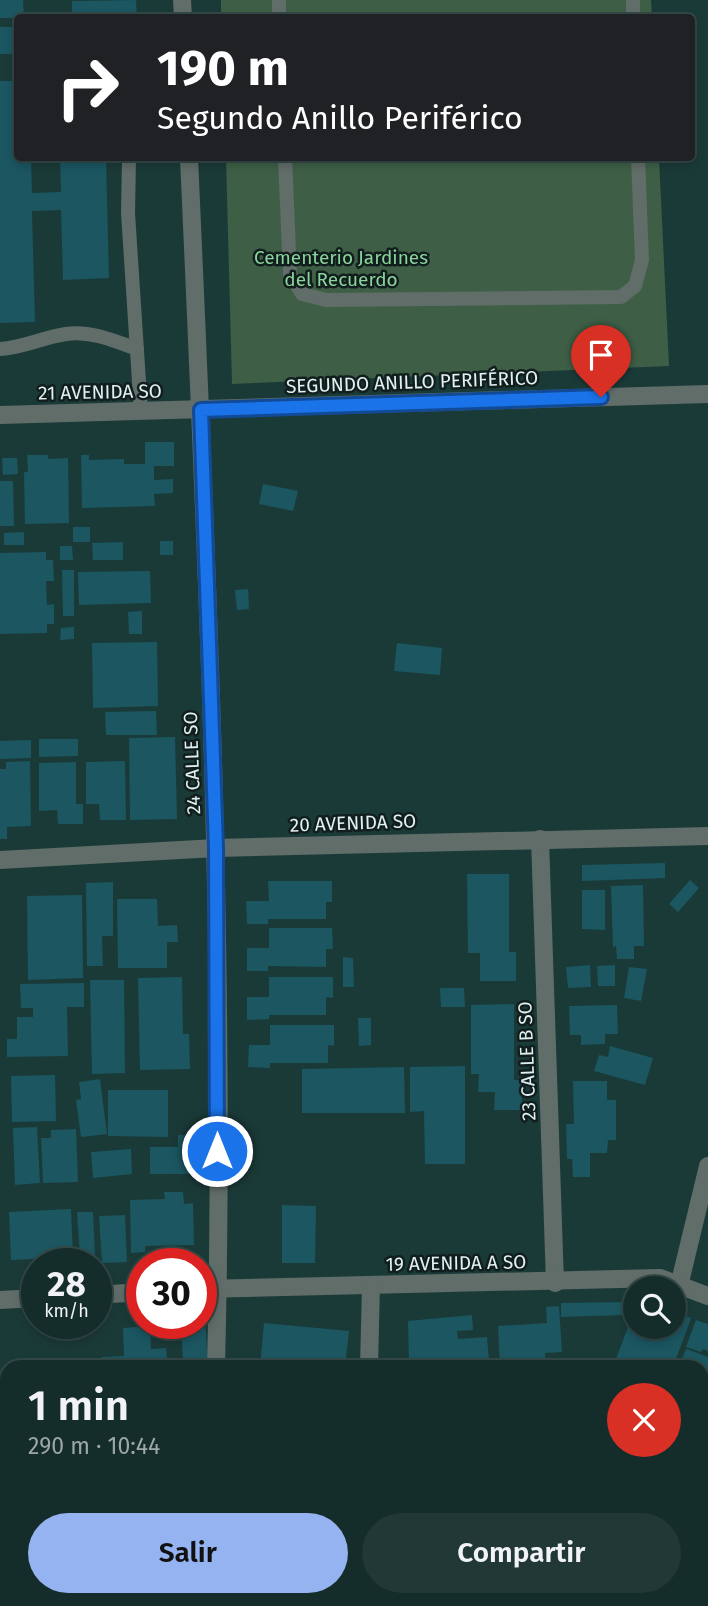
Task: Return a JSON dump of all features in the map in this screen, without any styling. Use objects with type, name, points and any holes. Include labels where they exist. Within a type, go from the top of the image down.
[{"type":"street","name":"24 CALLE SO","points":[[189,161],[201,410],[216,848],[211,1248]]},
{"type":"street","name":"SEGUNDO ANILLO PERIFÉRICO","points":[[201,410],[708,394]]},
{"type":"street","name":"21 AVENIDA SO","points":[[0,415],[201,410]]},
{"type":"street","name":"20 AVENIDA SO","points":[[0,860],[216,848],[708,836]]},
{"type":"street","name":"23 CALLE B SO","points":[[540,839],[555,1283]]},
{"type":"street","points":[[681,1276],[708,1166]]},
{"type":"street","name":"19 AVENIDA A SO","points":[[217,1289],[623,1280]]},
{"type":"street","points":[[369,1360],[371,1285]]},
{"type":"street","name":"19 AVENIDA A SO","points":[[686,1288],[707,1293]]},
{"type":"street","points":[[0,1300],[21,1299]]},
{"type":"street","name":"24 CALLE SO","points":[[214,1339],[215,1360]]},
{"type":"lane","points":[[129,161],[128,213],[141,412]]},
{"type":"lane","points":[[285,161],[290,274],[302,294],[326,300],[621,297],[635,286],[642,260],[638,161]]},
{"type":"lane","points":[[0,349],[68,333],[98,335],[137,349]]},
{"type":"green space","points":[[221,0],[651,0],[652,14],[221,14]]},
{"type":"green space","name":"Cementerio Jardines del Recuerdo","points":[[226,161],[659,161],[669,366],[232,384]]},
{"type":"building","points":[[0,0],[23,0],[24,14],[14,14],[14,18],[0,18]]},
{"type":"building","points":[[136,0],[137,14],[72,14],[72,1]]},
{"type":"building","points":[[0,27],[14,27],[14,54],[0,54]]},
{"type":"building","points":[[0,81],[14,81],[14,161],[31,161],[32,193],[61,192],[60,161],[106,161],[109,278],[63,280],[61,210],[32,211],[35,322],[0,323]]},
{"type":"building","points":[[145,442],[174,442],[174,466],[154,466],[154,480],[173,479],[173,493],[154,494],[155,506],[82,508],[81,455],[89,455],[89,460],[124,459],[124,464],[145,464]]},
{"type":"building","points":[[27,455],[48,455],[48,459],[68,458],[69,523],[25,524],[24,472],[28,472]]},
{"type":"building","points":[[2,458],[17,458],[18,474],[3,475]]},
{"type":"building","points":[[0,481],[13,481],[14,526],[0,526]]},
{"type":"building","points":[[263,484],[298,491],[293,511],[259,504]]},
{"type":"building","points":[[73,527],[90,527],[90,542],[73,542]]},
{"type":"building","points":[[24,532],[24,545],[4,545],[4,533]]},
{"type":"building","points":[[160,541],[173,541],[173,555],[160,555]]},
{"type":"building","points":[[123,542],[123,560],[93,560],[92,543]]},
{"type":"building","points":[[60,546],[72,546],[73,560],[60,560]]},
{"type":"building","points":[[46,552],[46,560],[53,560],[54,581],[46,581],[47,605],[54,604],[54,624],[47,624],[47,633],[0,634],[0,553]]},
{"type":"building","points":[[62,570],[74,570],[74,616],[63,616]]},
{"type":"building","points":[[150,571],[151,603],[79,605],[78,572]]},
{"type":"building","points":[[248,589],[249,609],[237,610],[235,590]]},
{"type":"building","points":[[142,611],[142,634],[129,634],[128,612]]},
{"type":"building","points":[[74,627],[74,639],[60,640],[61,628]]},
{"type":"building","points":[[157,642],[158,706],[93,708],[92,643]]},
{"type":"building","points":[[397,643],[442,648],[440,675],[394,671]]},
{"type":"building","points":[[156,711],[157,735],[106,735],[105,712]]},
{"type":"building","points":[[175,737],[177,819],[130,820],[129,738]]},
{"type":"building","points":[[39,739],[78,739],[78,756],[39,757]]},
{"type":"building","points":[[31,740],[31,758],[0,759],[0,741]]},
{"type":"building","points":[[30,761],[31,826],[7,827],[7,839],[0,839],[0,769],[6,769],[6,762]]},
{"type":"building","points":[[125,761],[126,820],[100,820],[99,804],[86,804],[86,762]]},
{"type":"building","points":[[76,762],[76,804],[83,804],[83,824],[58,824],[57,810],[39,811],[39,763]]},
{"type":"building","points":[[665,863],[665,878],[582,881],[582,865]]},
{"type":"building","points":[[467,874],[509,874],[509,952],[516,952],[516,981],[480,981],[480,953],[468,953]]},
{"type":"building","points":[[690,880],[699,888],[678,912],[669,904]]},
{"type":"building","points":[[268,881],[332,881],[332,902],[326,902],[326,919],[268,919],[268,924],[247,924],[246,901],[269,901]]},
{"type":"building","points":[[113,882],[113,936],[102,936],[103,966],[87,966],[86,883]]},
{"type":"building","points":[[643,885],[644,946],[634,946],[634,959],[617,959],[616,946],[613,947],[611,886]]},
{"type":"building","points":[[582,890],[605,890],[605,930],[582,929]]},
{"type":"building","points":[[82,895],[83,978],[28,980],[27,896]]},
{"type":"building","points":[[117,899],[157,899],[158,926],[177,925],[178,942],[167,942],[167,968],[118,968]]},
{"type":"building","points":[[269,928],[332,928],[333,949],[326,949],[326,967],[268,966],[268,971],[247,971],[247,948],[269,948]]},
{"type":"building","points":[[343,957],[353,958],[354,987],[343,987]]},
{"type":"building","points":[[590,965],[591,987],[568,988],[566,967]]},
{"type":"building","points":[[615,965],[615,986],[598,986],[597,966]]},
{"type":"building","points":[[629,967],[647,969],[641,1001],[624,998]]},
{"type":"building","points":[[182,977],[183,1034],[189,1034],[190,1069],[140,1070],[138,978]]},
{"type":"building","points":[[269,977],[333,977],[333,998],[326,997],[326,1015],[269,1015],[269,1019],[247,1020],[247,997],[269,997]]},
{"type":"building","points":[[90,980],[124,980],[125,1073],[92,1074]]},
{"type":"building","points":[[84,983],[84,1007],[67,1007],[68,1056],[7,1057],[7,1039],[17,1039],[17,1017],[33,1017],[33,1008],[21,1008],[20,984]]},
{"type":"building","points":[[440,988],[464,988],[465,1007],[441,1007]]},
{"type":"building","points":[[514,1004],[514,1080],[522,1080],[522,1110],[494,1110],[495,1092],[478,1092],[479,1074],[471,1074],[471,1005]]},
{"type":"building","points":[[617,1005],[618,1034],[605,1034],[605,1044],[581,1045],[581,1035],[570,1035],[569,1006]]},
{"type":"building","points":[[358,1018],[371,1018],[371,1045],[359,1046]]},
{"type":"building","points":[[270,1025],[334,1025],[334,1046],[328,1045],[328,1063],[270,1063],[270,1068],[248,1067],[249,1045],[270,1045]]},
{"type":"building","points":[[610,1046],[653,1058],[645,1085],[594,1071],[599,1055],[608,1057]]},
{"type":"building","points":[[465,1066],[465,1164],[425,1164],[424,1111],[410,1112],[410,1067]]},
{"type":"building","points":[[404,1067],[405,1113],[302,1113],[302,1069]]},
{"type":"building","points":[[55,1075],[56,1121],[12,1122],[11,1076]]},
{"type":"building","points":[[100,1079],[107,1134],[81,1137],[76,1100],[81,1099],[79,1082]]},
{"type":"building","points":[[573,1081],[607,1081],[607,1100],[616,1100],[616,1140],[608,1140],[607,1153],[590,1153],[590,1177],[573,1177],[572,1159],[567,1159],[566,1124],[574,1124]]},
{"type":"building","points":[[108,1090],[168,1090],[168,1137],[108,1136]]},
{"type":"building","points":[[37,1127],[40,1183],[15,1185],[13,1128]]},
{"type":"building","points":[[76,1129],[78,1182],[43,1183],[41,1138],[51,1138],[51,1130]]},
{"type":"building","points":[[178,1135],[194,1135],[193,1174],[150,1174],[150,1147],[178,1147]]},
{"type":"building","points":[[131,1149],[132,1174],[93,1178],[91,1152]]},
{"type":"building","points":[[164,1192],[183,1192],[184,1204],[193,1203],[194,1245],[131,1248],[130,1200],[165,1199]]},
{"type":"building","points":[[282,1205],[316,1206],[315,1263],[282,1263]]},
{"type":"building","points":[[71,1209],[73,1248],[21,1248],[21,1260],[11,1260],[9,1212]]},
{"type":"building","points":[[77,1212],[93,1212],[95,1248],[79,1248]]},
{"type":"building","points":[[125,1215],[126,1262],[112,1263],[112,1248],[101,1248],[99,1216]]},
{"type":"building","points":[[623,1302],[623,1315],[561,1317],[561,1303]]},
{"type":"building","points":[[559,1306],[562,1352],[545,1353],[546,1360],[500,1360],[498,1326],[547,1323],[546,1307]]},
{"type":"building","points":[[472,1315],[473,1330],[457,1331],[458,1339],[487,1337],[489,1360],[409,1360],[408,1321]]},
{"type":"building","points":[[686,1316],[691,1318],[686,1332]]},
{"type":"building","points":[[696,1320],[708,1324],[708,1351],[703,1349],[701,1352],[686,1347]]},
{"type":"building","points":[[264,1323],[349,1331],[346,1360],[261,1360]]},
{"type":"building","points":[[123,1328],[126,1328],[126,1339],[151,1339],[151,1349],[166,1348],[167,1360],[102,1360],[102,1357],[124,1356]]},
{"type":"building","points":[[182,1339],[206,1339],[208,1360],[183,1360]]},
{"type":"building","points":[[623,1339],[683,1339],[676,1360],[616,1360]]},
{"type":"building","points":[[686,1349],[708,1357],[708,1360],[682,1360]]},
{"type":"route","points":[[217,1151],[216,848],[201,410],[601,397]]}]
